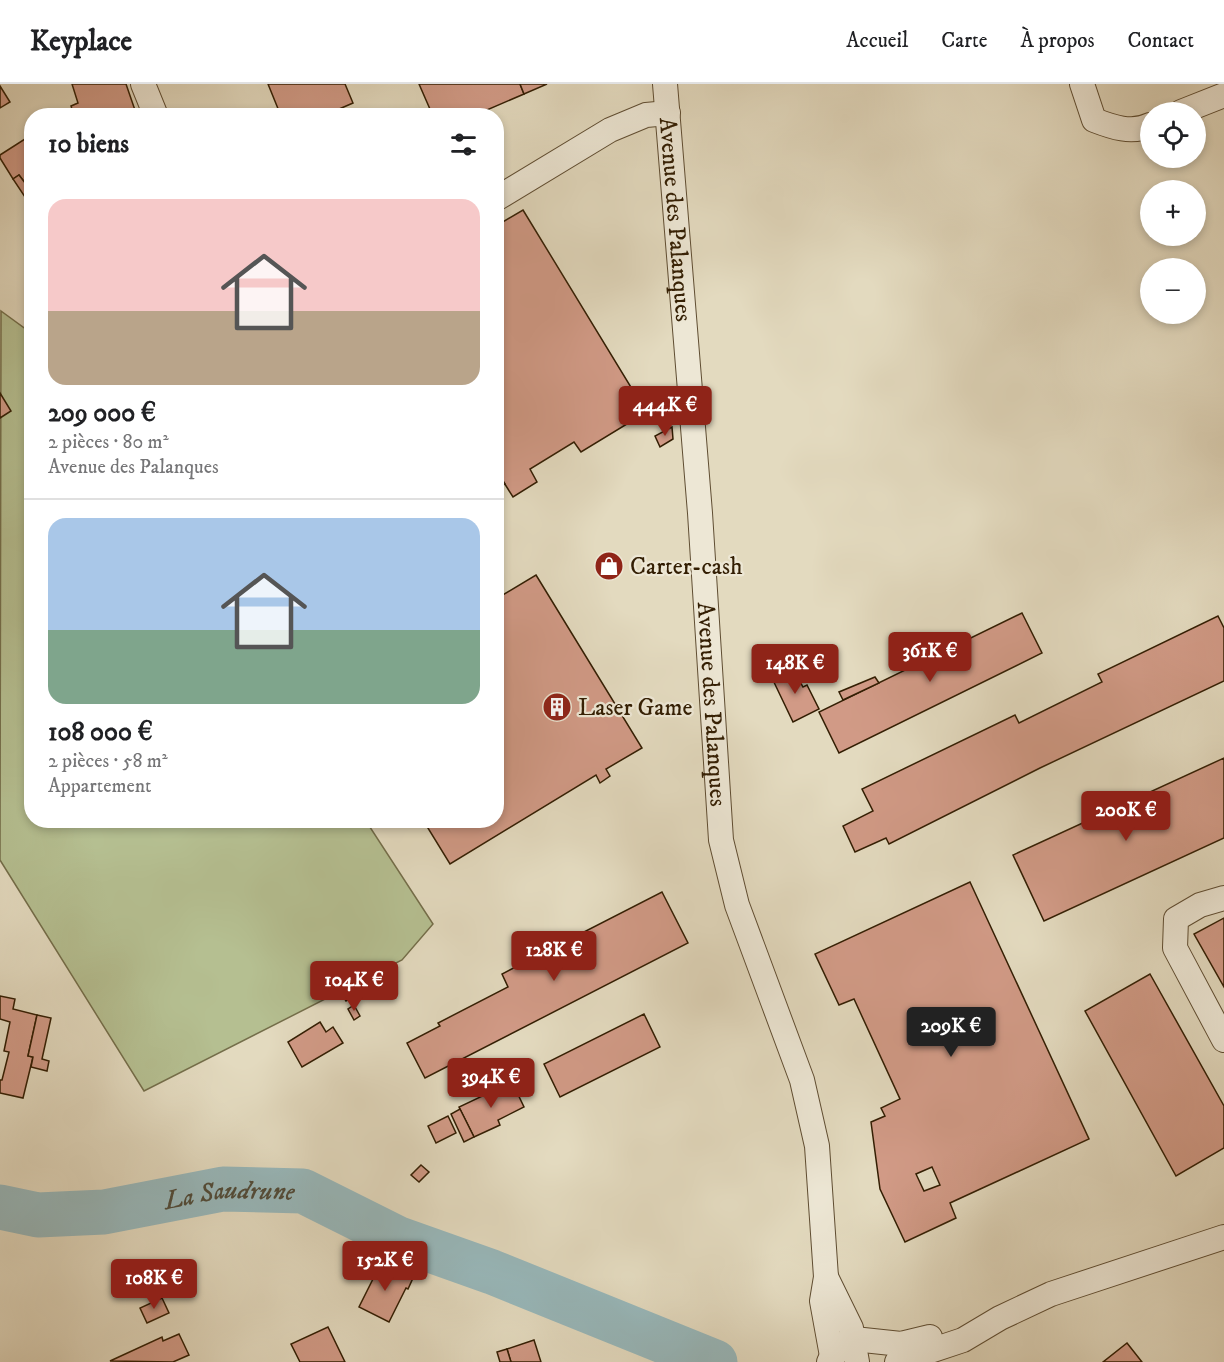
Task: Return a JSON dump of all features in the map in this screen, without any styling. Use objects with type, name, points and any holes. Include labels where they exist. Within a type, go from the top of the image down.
[{"type":"street","points":[[143,84],[153,108]]},
{"type":"street","name":"Avenue des Palanques","points":[[665,84],[700,513],[721,840],[737,905],[802,1080],[817,1146],[826,1277],[822,1301],[831,1359]]},
{"type":"street","points":[[1082,84],[1094,120],[1123,129],[1140,130]]},
{"type":"street","points":[[1206,103],[1224,96]]},
{"type":"street","points":[[504,195],[610,130],[646,115],[668,113]]},
{"type":"street","points":[[1224,898],[1200,905],[1176,919],[1175,948],[1224,1040]]},
{"type":"street","points":[[897,1362],[963,1340],[1000,1318],[1051,1294],[1224,1237]]},
{"type":"street","name":"Avenue des Palanques","points":[[826,1277],[851,1328],[855,1351]]},
{"type":"street","points":[[831,1359],[855,1351],[901,1344],[1000,1318]]},
{"type":"green space","points":[[1,311],[24,328],[24,828],[371,828],[433,924],[402,960],[144,1091],[0,860]]},
{"type":"building","points":[[72,84],[126,84],[134,108],[72,108],[71,106],[78,103]]},
{"type":"building","points":[[268,84],[345,84],[353,103],[341,108],[278,108]]},
{"type":"building","points":[[419,84],[520,84],[524,94],[492,108],[430,108]]},
{"type":"building","points":[[520,84],[547,84],[524,94]]},
{"type":"building","points":[[0,86],[10,102],[0,108]]},
{"type":"building","points":[[24,140],[24,182],[19,175],[13,179],[0,155]]},
{"type":"building","points":[[19,175],[24,182],[24,196],[13,179]]},
{"type":"building","points":[[523,210],[640,402],[621,414],[627,424],[581,452],[574,442],[530,469],[537,482],[513,497],[504,483],[504,221]]},
{"type":"building","points":[[0,393],[11,411],[0,418]]},
{"type":"building","points":[[672,427],[673,439],[660,447],[655,436]]},
{"type":"building","name":"Laser Game","points":[[536,575],[642,748],[606,769],[610,776],[600,783],[596,775],[450,864],[428,828],[504,828],[504,594]]},
{"type":"building","points":[[1022,613],[1042,653],[839,753],[819,712]]},
{"type":"building","points":[[1218,616],[1224,628],[1224,681],[1040,768],[889,844],[886,838],[855,852],[843,826],[873,811],[862,789],[1015,715],[1019,723],[1102,682],[1098,674]]},
{"type":"building","points":[[792,667],[803,687],[807,685],[819,709],[793,722],[771,676]]},
{"type":"building","points":[[875,677],[879,683],[843,700],[839,692]]},
{"type":"building","points":[[1224,758],[1224,838],[1044,921],[1013,855]]},
{"type":"building","points":[[970,882],[1089,1139],[950,1203],[956,1218],[905,1242],[880,1189],[871,1122],[885,1116],[881,1108],[900,1099],[854,999],[839,1005],[815,954]],"holes":[[[932,1167],[940,1185],[924,1191],[916,1174]]]},
{"type":"building","points":[[662,892],[688,943],[425,1078],[407,1043],[440,1026],[438,1023],[508,987],[502,974]]},
{"type":"building","points":[[1224,918],[1224,987],[1194,934]]},
{"type":"building","points":[[369,965],[374,976],[364,982],[367,988],[346,1001],[337,987]]},
{"type":"building","points":[[1150,974],[1224,1106],[1224,1148],[1176,1176],[1085,1011]]},
{"type":"building","points":[[0,996],[15,999],[13,1009],[37,1015],[28,1056],[33,1057],[23,1098],[0,1093],[0,1080],[2,1080],[9,1052],[4,1051],[10,1022],[0,1019]]},
{"type":"building","points":[[354,1005],[360,1016],[354,1020],[348,1009]]},
{"type":"building","points":[[644,1014],[660,1047],[560,1097],[544,1064]]},
{"type":"building","points":[[37,1015],[51,1018],[42,1059],[49,1061],[47,1071],[31,1067],[33,1057],[28,1056]]},
{"type":"building","points":[[320,1022],[326,1032],[333,1027],[343,1043],[302,1067],[288,1042]]},
{"type":"building","points":[[512,1082],[524,1107],[498,1120],[500,1125],[474,1137],[459,1107]]},
{"type":"building","points":[[460,1109],[474,1137],[464,1142],[451,1114]]},
{"type":"building","points":[[448,1116],[456,1133],[436,1143],[428,1126]]},
{"type":"building","points":[[421,1165],[429,1172],[419,1182],[411,1175]]},
{"type":"building","points":[[381,1263],[413,1278],[389,1322],[359,1307]]},
{"type":"building","points":[[162,1298],[169,1313],[147,1323],[140,1308]]},
{"type":"building","points":[[328,1327],[345,1362],[300,1362],[291,1344]]},
{"type":"building","points":[[179,1334],[189,1355],[173,1362],[110,1361],[162,1337],[163,1341]]},
{"type":"building","points":[[534,1340],[541,1362],[511,1362],[507,1349]]},
{"type":"building","points":[[1127,1343],[1142,1362],[1103,1362]]},
{"type":"building","points":[[507,1349],[511,1362],[500,1362],[497,1352]]},
{"type":"waterway","name":"La Saudrune","points":[[0,1207],[38,1215],[104,1212],[223,1189],[303,1191],[399,1239],[492,1272],[715,1362]]},
{"type":"place","name":"Carter-cash","points":[[609,566]]},
{"type":"place","name":"Laser Game","points":[[557,707]]}]
